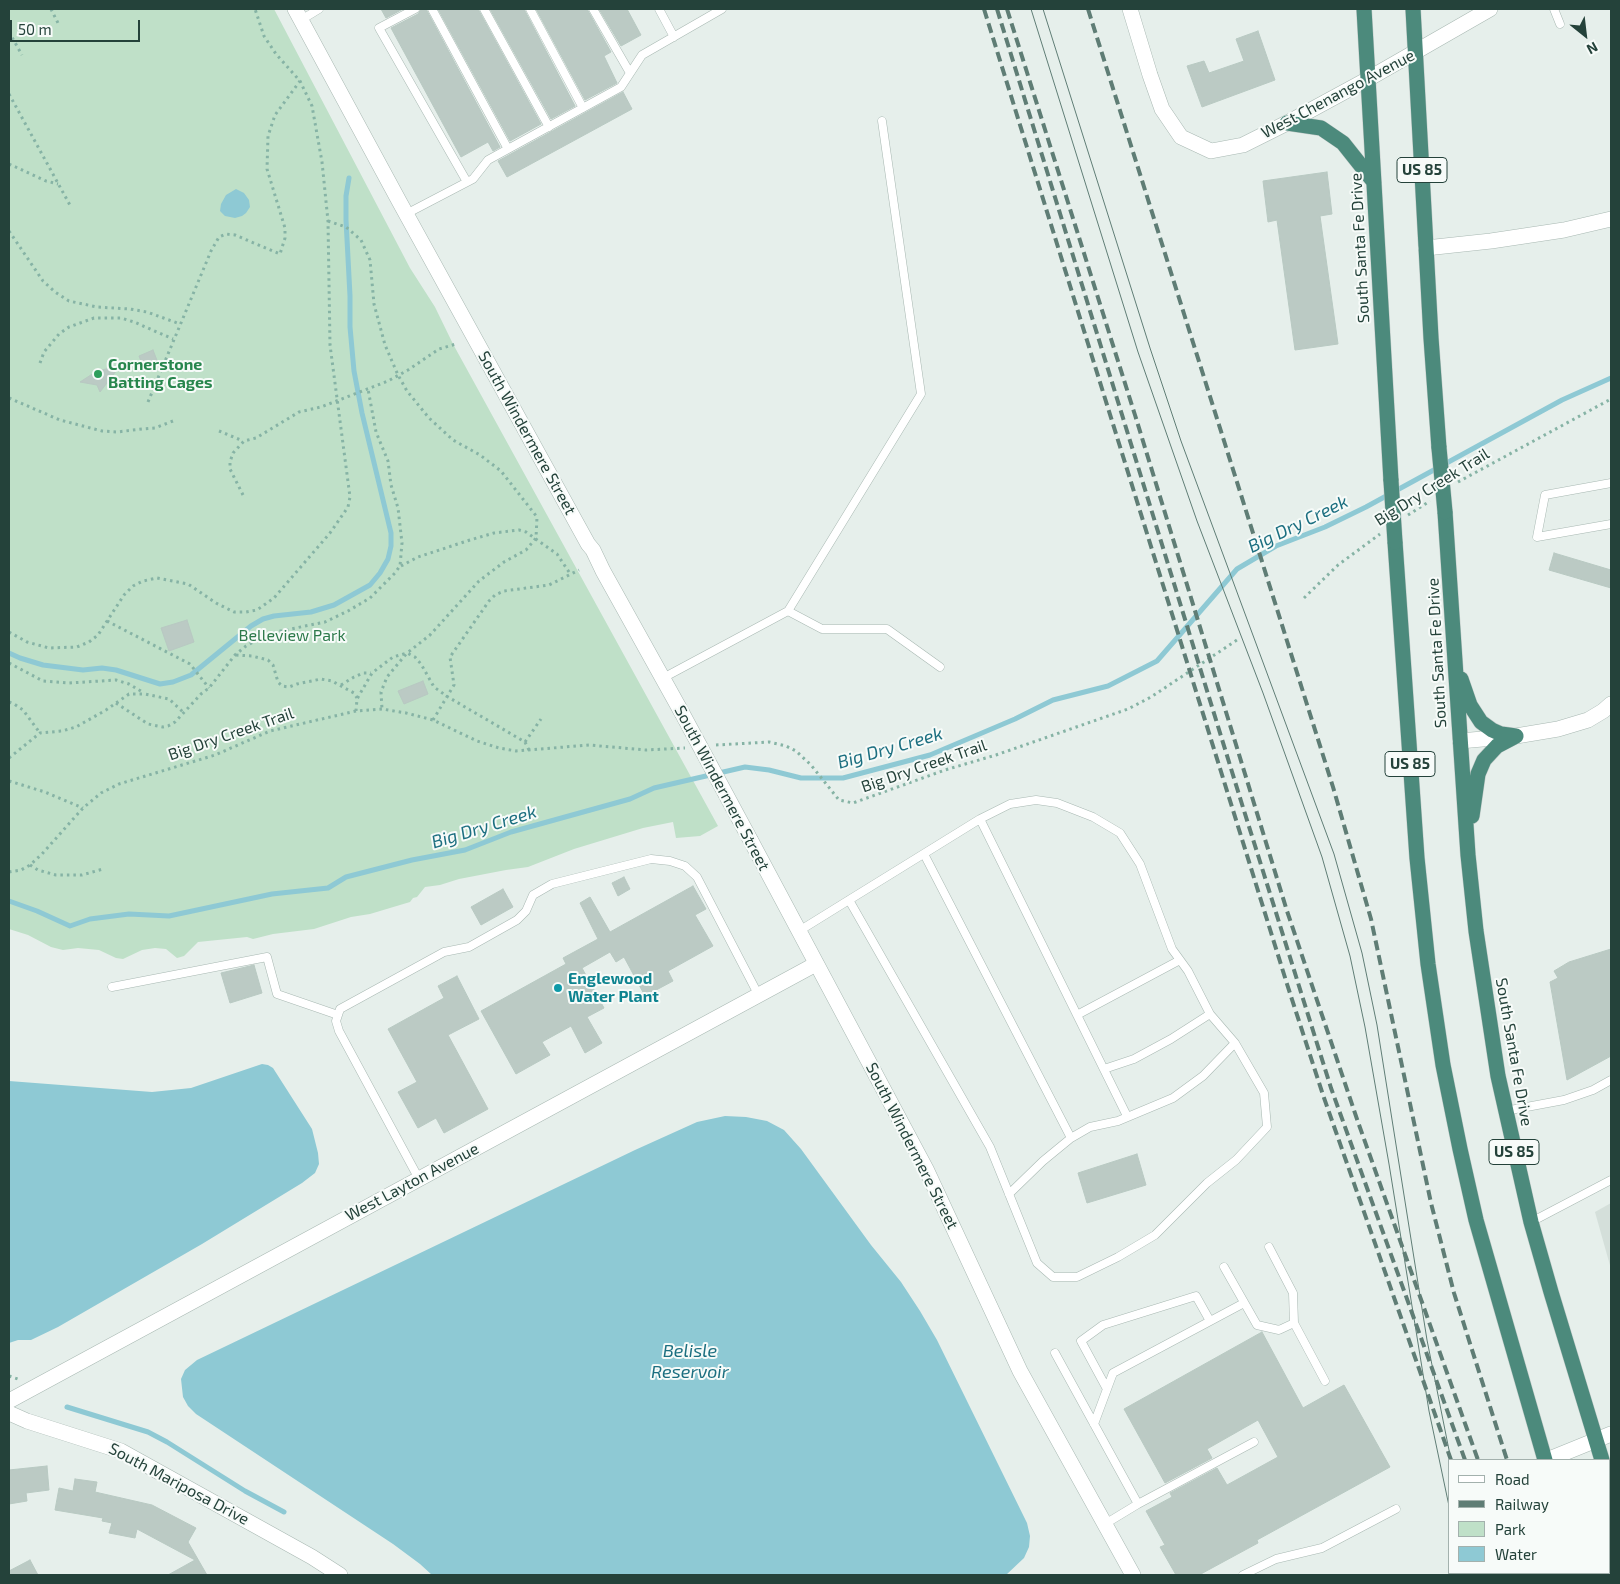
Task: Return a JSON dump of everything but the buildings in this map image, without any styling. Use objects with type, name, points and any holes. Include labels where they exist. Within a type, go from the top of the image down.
[{"type":"highway","name":"South Santa Fe Drive","points":[[1364,9],[1391,481],[1390,536],[1416,858],[1428,964],[1443,1065],[1476,1220],[1546,1459]]},
{"type":"highway","name":"South Santa Fe Drive","points":[[1413,9],[1431,338],[1445,512],[1468,855],[1477,940],[1498,1076],[1531,1222],[1550,1292],[1602,1459]]},
{"type":"highway","points":[[1287,123],[1321,128],[1344,143],[1374,182]]},
{"type":"highway","points":[[1454,658],[1464,690],[1476,715],[1492,730],[1501,734],[1516,736]]},
{"type":"highway","points":[[1468,855],[1478,774],[1490,752],[1504,741],[1516,736]]},
{"type":"street","name":"West Chenango Avenue","points":[[1130,9],[1162,109],[1181,137],[1212,151],[1243,145],[1287,123],[1490,9]]},
{"type":"street","name":"South Windermere Street","points":[[298,15],[406,214],[593,550],[799,931],[926,1169],[1020,1371],[1133,1575]]},
{"type":"street","points":[[1426,248],[1564,230],[1611,219]]},
{"type":"street","points":[[1460,741],[1516,736],[1558,729],[1588,720],[1611,704]]},
{"type":"street","name":"West Layton Avenue","points":[[9,1401],[816,964]]},
{"type":"street","name":"South Mariposa Drive","points":[[9,1413],[27,1421],[121,1451],[304,1552],[340,1575]]},
{"type":"street","points":[[1548,1459],[1611,1434]]},
{"type":"lane","points":[[298,15],[319,9]]},
{"type":"lane","points":[[415,9],[379,28],[467,182]]},
{"type":"lane","points":[[432,9],[508,149]]},
{"type":"lane","points":[[484,9],[549,127]]},
{"type":"lane","points":[[530,9],[583,108]]},
{"type":"lane","points":[[593,9],[630,73]]},
{"type":"lane","points":[[659,9],[674,36]]},
{"type":"lane","points":[[406,214],[473,179],[488,160],[621,87],[642,55],[722,9]]},
{"type":"lane","points":[[1554,9],[1560,24]]},
{"type":"lane","points":[[662,678],[788,611],[921,394],[882,121]]},
{"type":"lane","points":[[1611,483],[1545,495],[1537,537],[1611,524]]},
{"type":"lane","points":[[788,611],[822,629],[887,629],[940,667]]},
{"type":"lane","points":[[799,931],[849,900],[924,854],[980,819],[1010,804],[1036,800],[1057,803],[1093,816],[1120,833],[1140,864],[1172,949],[1188,971],[1210,1014],[1235,1043],[1264,1093],[1267,1127],[1236,1160],[1206,1183],[1155,1235],[1118,1257],[1077,1277],[1053,1277],[1037,1263],[990,1147],[849,900]]},
{"type":"lane","points":[[980,819],[1127,1116]]},
{"type":"lane","points":[[924,854],[1071,1138]]},
{"type":"lane","points":[[419,1179],[339,1031],[336,1021],[340,1009],[444,952],[468,947],[517,920],[526,911],[533,895],[552,884],[651,859],[670,860],[685,866],[697,876],[759,996]]},
{"type":"lane","points":[[112,987],[266,958],[277,994],[338,1015]]},
{"type":"lane","points":[[1077,1015],[1180,960]]},
{"type":"lane","points":[[1104,1069],[1134,1059],[1171,1039],[1210,1014]]},
{"type":"lane","points":[[1008,1194],[1071,1138],[1090,1127],[1118,1121],[1173,1098],[1204,1076],[1235,1043]]},
{"type":"lane","points":[[1505,1111],[1564,1100],[1593,1090],[1611,1080]]},
{"type":"lane","points":[[1531,1222],[1611,1180]]},
{"type":"lane","points":[[1269,1247],[1293,1293],[1294,1323],[1324,1381]]},
{"type":"lane","points":[[1224,1266],[1257,1325],[1279,1330],[1294,1323]]},
{"type":"lane","points":[[1107,1389],[1082,1341],[1103,1325],[1196,1296],[1210,1321]]},
{"type":"lane","points":[[1094,1424],[1113,1373],[1244,1302]]},
{"type":"lane","points":[[1056,1354],[1138,1504]]},
{"type":"lane","points":[[1105,1524],[1138,1504],[1254,1442]]},
{"type":"lane","points":[[1243,1575],[1276,1559],[1322,1548],[1396,1509]]},
{"type":"path","points":[[51,9],[58,23]]},
{"type":"path","points":[[9,632],[27,642],[49,648],[66,649],[77,647],[89,642],[98,635],[132,586],[157,578],[188,584],[216,603],[234,612],[257,610],[274,598],[330,533],[348,507],[350,497],[330,345],[328,221],[322,162],[312,106],[300,81],[276,54],[264,36],[255,9]]},
{"type":"path","points":[[9,32],[22,55]]},
{"type":"path","points":[[9,42],[12,38]]},
{"type":"path","points":[[148,402],[211,251],[219,237],[226,234],[235,235],[280,254],[285,238],[285,228],[267,169],[268,136],[275,115],[300,81]]},
{"type":"path","points":[[9,94],[71,207]]},
{"type":"path","points":[[9,164],[46,181],[58,184]]},
{"type":"path","points":[[328,221],[346,228],[361,240],[370,260],[374,304],[385,345],[407,391],[429,418],[453,440],[480,455],[501,471],[537,517],[536,538],[526,550],[504,562],[480,581],[430,635],[407,653],[387,677],[381,692],[382,709]]},
{"type":"path","points":[[9,231],[43,281],[69,301],[97,307],[147,312],[180,324]]},
{"type":"path","points":[[40,362],[44,352],[59,334],[69,327],[94,318],[114,318],[134,322],[173,340]]},
{"type":"path","points":[[219,431],[244,441],[256,438],[299,412],[322,408],[368,390],[398,375],[439,349],[456,344]]},
{"type":"path","points":[[368,390],[376,432],[388,461],[398,508],[402,543],[400,566]]},
{"type":"path","points":[[9,398],[60,420],[102,431],[142,430],[155,428],[173,421]]},
{"type":"path","name":"Big Dry Creek Trail","points":[[1452,486],[1463,478],[1611,399]]},
{"type":"path","points":[[243,495],[230,470],[230,462],[234,453],[244,441]]},
{"type":"path","name":"Big Dry Creek Trail","points":[[1402,519],[1436,497]]},
{"type":"path","points":[[116,703],[155,726],[168,726],[175,722],[209,688],[235,655],[262,637],[276,632],[325,622],[370,598],[381,589],[400,566],[418,556],[494,533],[509,530],[526,532],[557,554],[571,574]]},
{"type":"path","name":"Big Dry Creek Trail","points":[[1304,598],[1338,565],[1390,536]]},
{"type":"path","points":[[432,720],[454,685],[450,657],[489,601],[495,595],[504,591],[550,585],[579,570]]},
{"type":"path","points":[[107,621],[190,664],[209,688]]},
{"type":"path","name":"Big Dry Creek Trail","points":[[713,746],[769,742],[786,746],[796,751],[811,765],[839,800],[853,803],[867,800],[945,770],[996,755],[1128,710],[1237,640]]},
{"type":"path","points":[[356,711],[357,699],[372,673],[393,657],[407,653],[415,656],[434,687],[525,742],[528,750]]},
{"type":"path","points":[[235,655],[252,656],[268,660],[273,665],[278,682],[282,686],[288,687],[309,681],[332,681],[354,694],[357,699]]},
{"type":"path","points":[[9,663],[43,681],[69,683],[116,680],[129,684],[145,694]]},
{"type":"path","points":[[341,686],[363,673],[372,673]]},
{"type":"path","points":[[9,758],[40,733],[76,728],[128,694],[145,694],[169,699],[183,712]]},
{"type":"path","points":[[9,702],[23,710],[40,733]]},
{"type":"path","name":"Big Dry Creek Trail","points":[[9,872],[21,870],[30,865],[83,808],[101,793],[119,784],[215,755],[270,731],[356,711],[382,709],[406,713],[432,720],[477,741],[516,751],[589,745],[646,750],[686,748]]},
{"type":"path","points":[[525,742],[541,719]]},
{"type":"path","points":[[9,781],[46,792],[83,808]]},
{"type":"path","points":[[30,865],[38,870],[56,875],[82,875],[103,869]]},
{"type":"shaded area","points":[[1611,1203],[1611,1269],[1595,1212]]},
{"type":"green space","name":"Belleview Park","points":[[9,9],[274,9],[410,268],[435,307],[453,344],[718,826],[700,836],[676,838],[673,822],[643,828],[574,849],[528,867],[425,887],[410,902],[370,914],[351,917],[314,929],[273,934],[253,939],[247,937],[198,942],[184,956],[177,958],[166,949],[155,948],[142,950],[123,959],[116,958],[99,950],[78,948],[63,950],[51,947],[28,935],[9,929]]},
{"type":"water","points":[[236,189],[244,193],[249,200],[250,207],[242,216],[235,218],[225,216],[220,211],[221,204],[226,195]]},
{"type":"water","points":[[262,1064],[273,1068],[312,1129],[319,1164],[315,1173],[302,1183],[202,1244],[58,1327],[31,1340],[18,1340],[9,1343],[9,1081],[152,1092],[191,1088]]},
{"type":"water","name":"Belisle Reservoir","points":[[725,1116],[767,1121],[784,1130],[801,1149],[871,1245],[901,1282],[920,1311],[937,1340],[1027,1523],[1030,1536],[1029,1547],[1024,1558],[1006,1575],[432,1575],[393,1544],[196,1414],[183,1397],[181,1379],[185,1370],[197,1360],[635,1150],[697,1122]]},
{"type":"waterway","points":[[9,653],[43,665],[83,670],[102,668],[116,670],[160,684],[173,682],[191,675],[251,626],[263,619],[311,612],[334,605],[370,585],[380,573],[388,559],[391,533],[362,413],[354,371],[350,327],[346,220],[346,196],[349,178]]},
{"type":"waterway","name":"Big Dry Creek","points":[[9,901],[70,926],[90,919],[129,914],[169,916],[272,894],[328,888],[346,877],[412,860],[465,850],[511,832],[630,799],[654,788],[745,767],[769,770],[801,778],[843,778],[930,755],[1015,719],[1053,700],[1108,686],[1157,661],[1237,569],[1276,546],[1325,527],[1366,507],[1562,400],[1611,378]]},
{"type":"waterway","points":[[67,1407],[148,1432],[245,1491],[284,1512]]},
{"type":"tram line","points":[[1031,9],[1138,352],[1197,521],[1263,693],[1322,857],[1350,956],[1365,1027],[1389,1164],[1429,1411],[1448,1501]]},
{"type":"tram line","points":[[1043,9],[1181,441],[1334,854],[1362,953],[1377,1025],[1427,1340],[1451,1459]]},
{"type":"railway","points":[[984,9],[1287,984],[1323,1095],[1451,1459]]},
{"type":"railway","points":[[997,9],[1331,1088],[1465,1459]]},
{"type":"railway","points":[[1007,9],[1135,415],[1287,911],[1358,1122],[1478,1459]]},
{"type":"railway","points":[[1088,9],[1333,787],[1371,919],[1431,1203],[1454,1293],[1507,1459]]},
{"type":"place","name":"Cornerstone Batting Cages","points":[[98,374]]},
{"type":"place","name":"Englewood Water Plant","points":[[558,988]]}]
